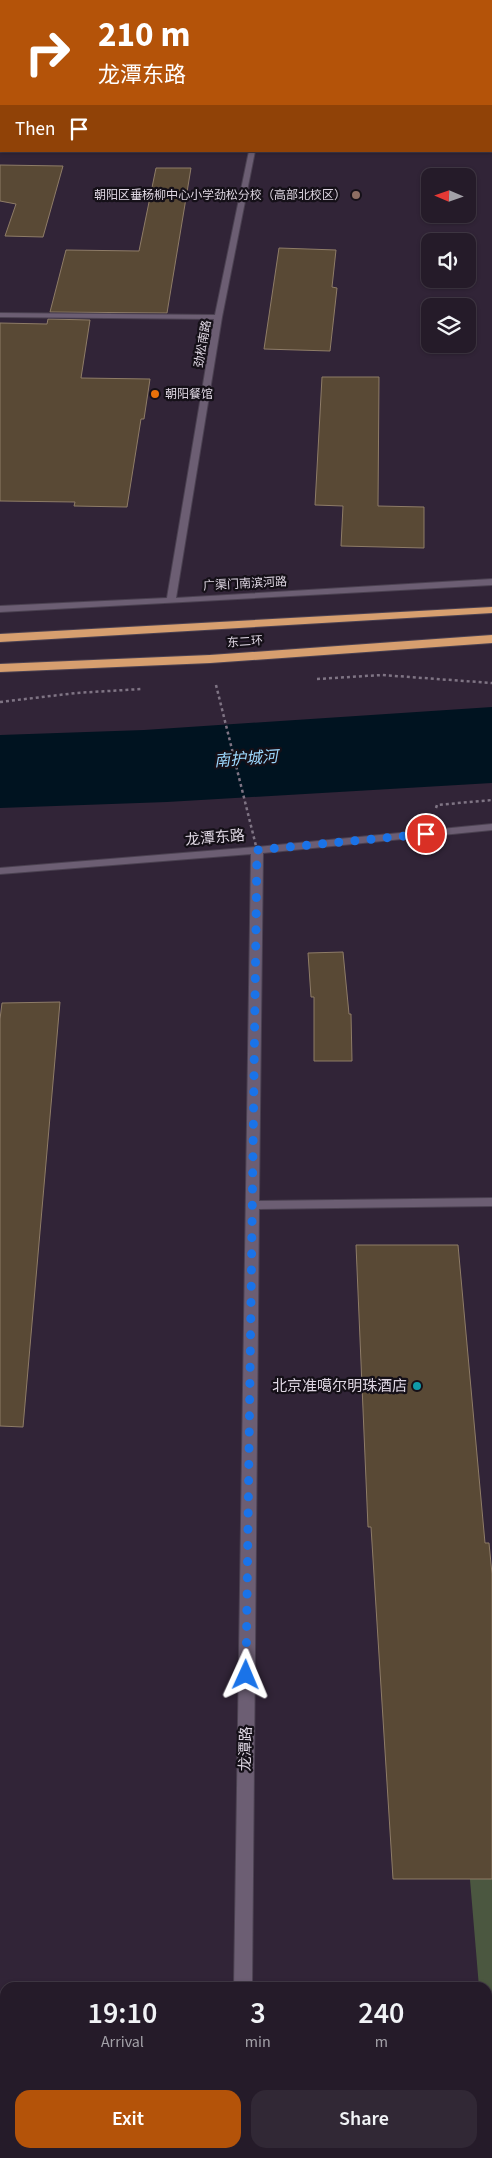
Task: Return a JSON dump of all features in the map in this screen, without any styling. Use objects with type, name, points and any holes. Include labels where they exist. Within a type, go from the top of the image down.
[{"type":"highway","points":[[463,611],[492,605]]},
{"type":"highway","name":"东二环","points":[[0,638],[492,610]]},
{"type":"highway","name":"东二环","points":[[0,668],[210,659],[492,639]]},
{"type":"street","name":"劲松南路","points":[[171,601],[218,318],[252,152]]},
{"type":"street","points":[[0,315],[218,318]]},
{"type":"street","name":"广渠门南滨河路","points":[[0,609],[492,582]]},
{"type":"street","name":"龙潭东路","points":[[0,871],[257,850],[492,827]]},
{"type":"street","name":"龙潭路","points":[[243,1982],[257,850]]},
{"type":"street","points":[[252,1206],[492,1202]]},
{"type":"path","points":[[314,679],[382,675],[492,683]]},
{"type":"path","points":[[207,685],[216,685],[257,850]]},
{"type":"path","points":[[0,702],[76,693],[142,689]]},
{"type":"green space","points":[[492,1800],[492,1982],[479,1982],[467,1844]]},
{"type":"water","name":"南护城河","points":[[492,707],[492,783],[167,802],[0,808],[0,735],[144,730]]},
{"type":"building","points":[[0,165],[63,166],[43,237],[5,236],[16,204],[0,201]]},
{"type":"building","points":[[156,168],[191,168],[167,313],[50,312],[66,250],[139,251]]},
{"type":"building","points":[[279,248],[336,250],[332,287],[337,288],[330,351],[264,349]]},
{"type":"building","points":[[48,319],[90,320],[81,378],[150,379],[144,419],[141,419],[127,507],[74,506],[75,502],[0,501],[0,323],[47,324]]},
{"type":"building","points":[[322,377],[379,377],[378,506],[424,507],[424,548],[341,546],[343,506],[315,505]]},
{"type":"building","points":[[343,952],[349,1014],[351,1014],[352,1061],[314,1061],[314,997],[311,997],[308,953]]},
{"type":"building","points":[[60,1002],[23,1427],[0,1426],[0,1019],[2,1003]]},
{"type":"building","points":[[356,1245],[458,1245],[485,1543],[489,1543],[492,1574],[492,1879],[393,1879],[371,1527],[368,1527]]},
{"type":"place","name":"朝阳区垂杨柳中心小学劲松分校（高部北校区）","points":[[356,195]]},
{"type":"place","name":"朝阳餐馆","points":[[155,394]]},
{"type":"place","name":"北京准噶尔明珠酒店","points":[[417,1386]]},
{"type":"route","points":[[246,1675],[257,850],[426,834]]}]
